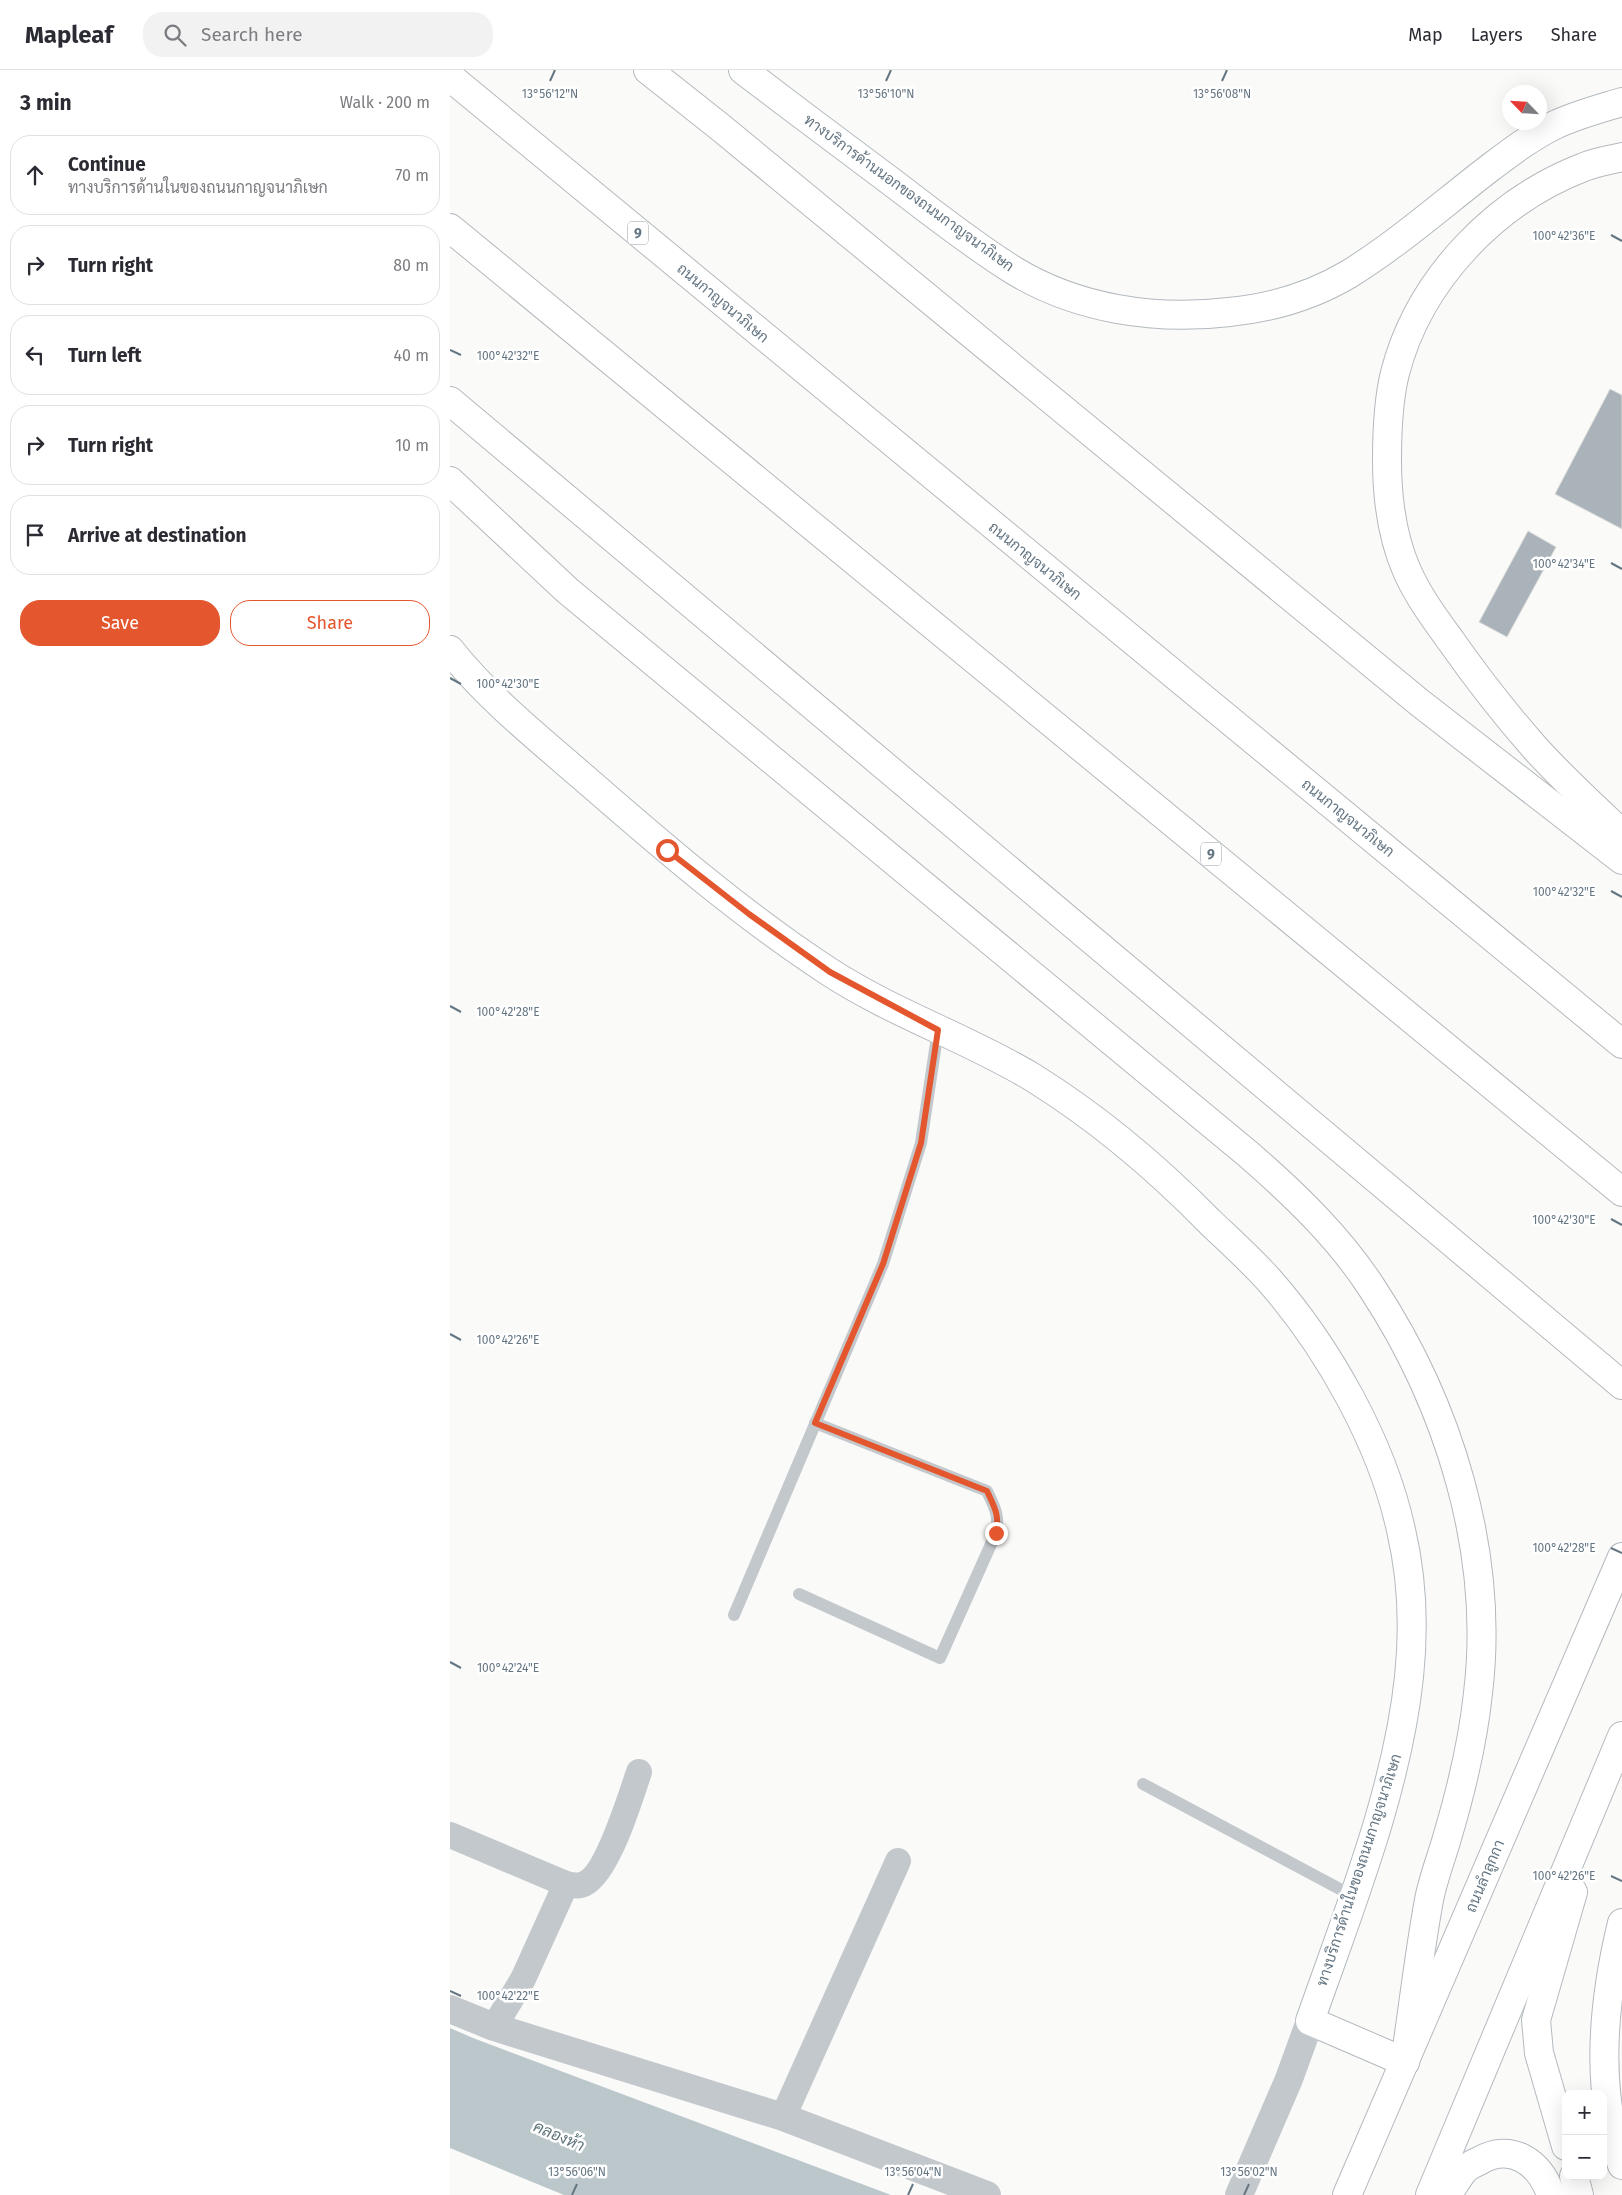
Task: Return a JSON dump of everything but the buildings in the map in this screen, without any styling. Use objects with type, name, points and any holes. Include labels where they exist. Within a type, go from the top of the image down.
[{"type":"main road","points":[[648,70],[720,127],[1420,702],[1622,860]]},
{"type":"main road","name":"ทางบริการด้านนอกของถนนกาญจนาภิเษก","points":[[743,70],[936,215],[1014,270],[1082,300],[1112,309],[1159,315],[1206,315],[1254,309],[1294,299],[1319,290],[1348,275],[1404,236],[1441,204],[1528,140],[1555,125],[1591,111],[1622,102]]},
{"type":"main road","name":"ถนนกาญจนาภิเษก","points":[[450,77],[1622,1044]]},
{"type":"main road","points":[[1622,156],[1584,167],[1544,186],[1508,209],[1456,257],[1430,294],[1410,332],[1395,372],[1390,406],[1387,475],[1394,532],[1406,570],[1425,604],[1467,664],[1536,749],[1622,834]]},
{"type":"main road","name":"9","points":[[450,228],[1622,1192]]},
{"type":"main road","points":[[450,401],[1622,1385]]},
{"type":"main road","points":[[450,481],[568,591],[1248,1154],[1301,1202],[1345,1251],[1372,1288],[1414,1360],[1438,1417],[1465,1503],[1479,1580],[1481,1626],[1479,1682],[1472,1737],[1448,1836],[1429,1898],[1405,2062],[1310,2021]]},
{"type":"main road","name":"ทางบริการด้านในของถนนกาญจนาภิเษก","points":[[450,650],[486,690],[522,725],[667,850],[749,914],[830,972],[938,1030],[994,1056],[1058,1094],[1118,1137],[1170,1182],[1269,1281],[1321,1347],[1364,1423],[1382,1468],[1401,1530],[1411,1621],[1409,1674],[1402,1727],[1391,1775],[1353,1896],[1310,2021]]},
{"type":"main road","name":"ถนนลำลูกกา","points":[[1347,2195],[1622,1557]]},
{"type":"main road","points":[[1430,2195],[1622,1736]]},
{"type":"main road","points":[[1563,2135],[1539,2053],[1536,2020],[1574,1888],[1572,1856]]},
{"type":"main road","points":[[1622,1923],[1610,1989],[1604,2058],[1606,2106],[1615,2146],[1622,2165]]},
{"type":"main road","points":[[1447,2195],[1466,2168],[1487,2156],[1506,2152],[1521,2157],[1536,2167],[1546,2182],[1551,2195]]},
{"type":"main road","points":[[1575,2180],[1579,2195]]},
{"type":"street","points":[[450,1835],[566,1884],[582,1885],[593,1878],[618,1835],[639,1772]]},
{"type":"street","points":[[783,2117],[898,1861]]},
{"type":"street","points":[[494,2027],[523,1979],[566,1884]]},
{"type":"street","points":[[450,2009],[494,2027],[783,2117],[987,2195]]},
{"type":"street","points":[[1239,2195],[1289,2079],[1310,2021]]},
{"type":"lane","points":[[734,1615],[883,1264],[918,1152],[938,1030]]},
{"type":"lane","points":[[799,1594],[940,1658],[996,1533],[998,1522],[996,1510],[987,1491],[815,1423]]},
{"type":"lane","points":[[1143,1784],[1353,1896]]},
{"type":"water","name":"คลองห้า","points":[[450,2028],[891,2195],[564,2195],[450,2148]]},
{"type":"route","points":[[667,850],[786,942],[830,972],[854,987],[938,1030],[921,1143],[883,1264],[815,1423],[987,1491],[996,1510],[998,1522],[996,1533]]}]
